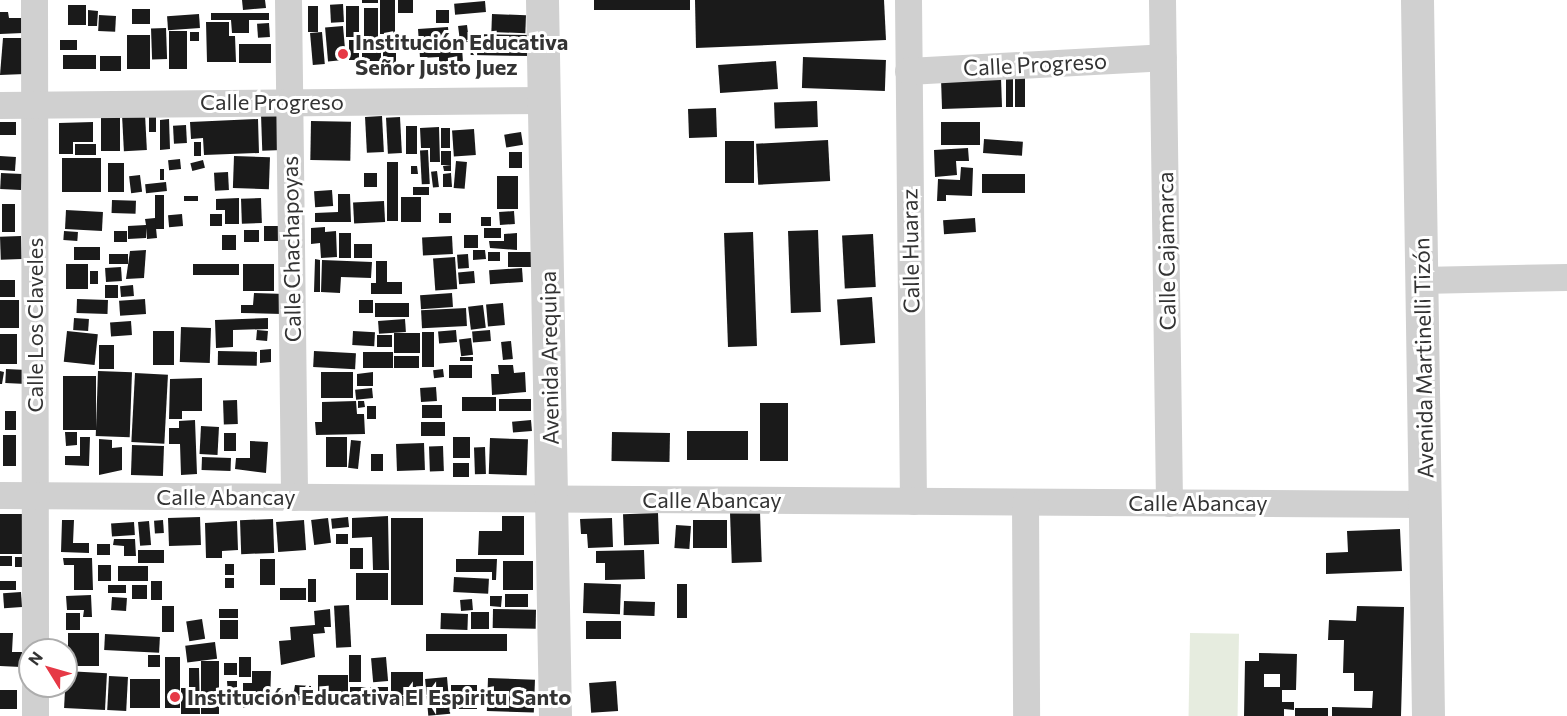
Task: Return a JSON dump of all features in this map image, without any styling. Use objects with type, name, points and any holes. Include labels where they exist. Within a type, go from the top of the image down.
[{"type":"street","name":"Calle Los Claveles","points":[[34,0],[35,638]]},
{"type":"street","name":"Calle Chachapoyas","points":[[288,0],[294,497]]},
{"type":"street","name":"Avenida Arequipa","points":[[543,0],[555,716]]},
{"type":"street","name":"Calle Huaraz","points":[[908,0],[913,501]]},
{"type":"street","name":"Calle Cajamarca","points":[[1162,0],[1169,503]]},
{"type":"street","name":"Avenida Martinelli Tizón","points":[[1417,0],[1428,716]]},
{"type":"street","name":"Calle Progreso","points":[[908,71],[1162,57]]},
{"type":"street","name":"Calle Progreso","points":[[0,105],[544,100]]},
{"type":"street","points":[[1421,280],[1567,277]]},
{"type":"street","name":"Calle Abancay","points":[[0,495],[1425,504]]},
{"type":"street","points":[[1025,502],[1026,716]]},
{"type":"street","points":[[35,698],[35,716]]},
{"type":"shaded area","points":[[1190,633],[1239,634],[1238,716],[1189,716]]},
{"type":"building","points":[[242,0],[265,0],[266,8],[243,10]]},
{"type":"building","points":[[362,0],[378,0],[378,3],[362,3]]},
{"type":"building","points":[[380,0],[395,0],[395,34],[380,34]]},
{"type":"building","points":[[398,0],[413,0],[413,13],[398,13]]},
{"type":"building","points":[[594,0],[690,0],[690,10],[594,10]]},
{"type":"building","points":[[695,0],[884,0],[886,40],[696,48]]},
{"type":"building","points":[[485,1],[486,12],[455,15],[454,4]]},
{"type":"building","points":[[343,4],[344,22],[331,23],[330,5]]},
{"type":"building","points":[[68,5],[86,5],[86,25],[68,25]]},
{"type":"building","points":[[308,6],[318,6],[318,32],[308,32]]},
{"type":"building","points":[[346,6],[359,6],[359,37],[346,37]]},
{"type":"building","points":[[364,8],[378,8],[378,38],[364,38]]},
{"type":"building","points":[[132,9],[150,9],[150,24],[132,24]]},
{"type":"building","points":[[88,10],[98,11],[97,26],[88,26]]},
{"type":"building","points":[[436,10],[449,10],[449,23],[436,23]]},
{"type":"building","points":[[0,12],[8,12],[9,18],[23,18],[23,33],[0,34]]},
{"type":"building","points":[[211,13],[269,13],[269,20],[249,20],[249,33],[232,33],[231,20],[211,20]]},
{"type":"building","points":[[199,14],[200,28],[168,30],[167,16]]},
{"type":"building","points":[[492,14],[526,15],[525,33],[491,32]]},
{"type":"building","points":[[99,15],[116,16],[115,32],[98,31]]},
{"type":"building","points":[[206,22],[229,22],[229,36],[235,36],[236,62],[207,62]]},
{"type":"building","points":[[269,23],[270,37],[258,38],[257,24]]},
{"type":"building","points":[[467,25],[469,42],[460,43],[458,26]]},
{"type":"building","points":[[343,26],[346,60],[328,61],[325,28]]},
{"type":"building","points":[[448,27],[450,48],[462,47],[463,63],[439,65],[439,57],[420,58],[418,29]]},
{"type":"building","points":[[166,28],[167,59],[152,60],[151,29]]},
{"type":"building","points":[[169,31],[187,31],[187,69],[169,69]]},
{"type":"building","points":[[190,32],[199,32],[199,41],[190,41]]},
{"type":"building","points":[[322,32],[325,64],[313,65],[310,33]]},
{"type":"building","points":[[471,34],[530,35],[530,56],[471,55]]},
{"type":"building","points":[[127,35],[150,35],[150,69],[127,69]]},
{"type":"building","points":[[383,36],[396,36],[396,66],[383,66]]},
{"type":"building","points":[[3,38],[24,38],[25,74],[0,75]]},
{"type":"building","points":[[60,40],[77,40],[77,50],[60,50]]},
{"type":"building","points":[[349,40],[359,40],[359,60],[349,60]]},
{"type":"building","points":[[239,44],[271,44],[271,63],[239,63]]},
{"type":"building","points":[[362,46],[381,46],[381,61],[362,61]]},
{"type":"building","points":[[63,55],[96,55],[96,69],[63,69]]},
{"type":"building","points":[[100,56],[121,56],[121,71],[100,71]]},
{"type":"building","points":[[803,57],[886,60],[885,91],[802,88]]},
{"type":"building","points":[[776,61],[778,89],[720,93],[718,65]]},
{"type":"building","points":[[1006,77],[1013,77],[1013,107],[1006,107]]},
{"type":"building","points":[[1015,77],[1025,77],[1025,107],[1015,107]]},
{"type":"building","points":[[1001,78],[1002,107],[942,109],[941,80]]},
{"type":"building","points":[[817,101],[818,127],[775,128],[774,103]]},
{"type":"building","points":[[716,108],[717,137],[689,138],[688,109]]},
{"type":"building","points":[[145,114],[147,150],[124,151],[122,115]]},
{"type":"building","points":[[281,114],[282,150],[262,151],[261,115]]},
{"type":"building","points":[[149,115],[156,115],[156,132],[149,132]]},
{"type":"building","points":[[101,116],[120,116],[120,151],[101,151]]},
{"type":"building","points":[[382,116],[384,152],[367,153],[365,117]]},
{"type":"building","points":[[400,117],[402,153],[388,154],[386,118]]},
{"type":"building","points":[[169,119],[170,149],[160,150],[160,120]]},
{"type":"building","points":[[258,119],[259,153],[204,155],[203,138],[191,139],[190,122]]},
{"type":"building","points":[[311,121],[351,122],[350,161],[310,160]]},
{"type":"building","points":[[0,122],[16,122],[16,135],[0,135]]},
{"type":"building","points":[[93,122],[93,142],[73,142],[73,154],[59,154],[59,123]]},
{"type":"building","points":[[941,122],[980,122],[980,145],[941,145]]},
{"type":"building","points":[[186,125],[187,143],[174,144],[173,126]]},
{"type":"building","points":[[406,126],[417,126],[417,154],[406,154]]},
{"type":"building","points":[[439,127],[440,162],[430,162],[430,148],[421,148],[420,128]]},
{"type":"building","points":[[441,128],[450,128],[450,148],[441,148]]},
{"type":"building","points":[[474,129],[476,155],[454,156],[452,131]]},
{"type":"building","points":[[521,132],[523,145],[506,147],[504,135]]},
{"type":"building","points":[[984,139],[1023,142],[1022,156],[983,153]]},
{"type":"building","points":[[828,140],[830,181],[758,185],[756,144]]},
{"type":"building","points":[[725,141],[754,141],[754,183],[725,183]]},
{"type":"building","points":[[194,142],[201,142],[201,156],[194,156]]},
{"type":"building","points":[[75,144],[96,144],[96,155],[75,155]]},
{"type":"building","points":[[968,148],[969,161],[956,161],[957,175],[935,177],[934,150]]},
{"type":"building","points":[[420,150],[428,150],[430,184],[422,184]]},
{"type":"building","points":[[441,151],[451,151],[451,165],[441,165]]},
{"type":"building","points":[[509,152],[522,152],[522,168],[509,168]]},
{"type":"building","points":[[0,156],[16,157],[15,171],[0,170]]},
{"type":"building","points":[[234,156],[270,157],[269,189],[233,188]]},
{"type":"building","points":[[62,158],[101,158],[101,192],[62,192]]},
{"type":"building","points":[[180,159],[181,169],[169,170],[168,160]]},
{"type":"building","points":[[203,160],[205,168],[192,171],[190,163]]},
{"type":"building","points":[[456,161],[467,162],[465,189],[454,188]]},
{"type":"building","points":[[387,162],[398,162],[398,221],[387,221]]},
{"type":"building","points":[[108,163],[124,163],[124,192],[108,192]]},
{"type":"building","points":[[451,165],[451,171],[444,171],[443,166]]},
{"type":"building","points":[[411,166],[417,166],[418,174],[411,174]]},
{"type":"building","points":[[961,167],[973,168],[972,196],[946,195],[946,201],[937,201],[938,179],[960,180]]},
{"type":"building","points":[[160,169],[164,169],[164,180],[160,180]]},
{"type":"building","points":[[437,171],[439,187],[433,188],[431,172]]},
{"type":"building","points":[[228,172],[229,190],[215,191],[214,173]]},
{"type":"building","points":[[1,173],[22,174],[21,190],[0,189]]},
{"type":"building","points":[[364,173],[377,173],[377,187],[364,187]]},
{"type":"building","points":[[451,173],[452,187],[443,187],[443,174]]},
{"type":"building","points":[[982,174],[1025,174],[1025,193],[982,193]]},
{"type":"building","points":[[140,175],[142,192],[131,193],[129,176]]},
{"type":"building","points":[[497,176],[518,176],[518,209],[497,209]]},
{"type":"building","points":[[166,182],[167,191],[146,193],[145,184]]},
{"type":"building","points":[[413,187],[429,187],[429,195],[413,195]]},
{"type":"building","points":[[332,190],[333,206],[315,207],[314,191]]},
{"type":"building","points":[[338,194],[350,194],[351,222],[315,222],[315,213],[338,212]]},
{"type":"building","points":[[155,195],[164,195],[164,229],[155,229]]},
{"type":"building","points":[[184,196],[198,196],[198,201],[184,201]]},
{"type":"building","points":[[401,197],[421,197],[421,222],[401,222]]},
{"type":"building","points":[[239,198],[239,224],[225,224],[225,210],[216,210],[216,199]]},
{"type":"building","points":[[261,198],[262,223],[242,224],[241,199]]},
{"type":"building","points":[[112,200],[136,201],[136,214],[112,213]]},
{"type":"building","points":[[384,201],[385,222],[354,224],[353,203]]},
{"type":"building","points":[[2,204],[15,204],[15,232],[2,232]]},
{"type":"building","points":[[66,210],[103,212],[102,231],[65,229]]},
{"type":"building","points":[[514,211],[515,224],[500,225],[499,212]]},
{"type":"building","points":[[439,213],[451,213],[451,223],[439,223]]},
{"type":"building","points":[[182,214],[183,226],[169,227],[168,215]]},
{"type":"building","points":[[210,214],[222,214],[222,226],[210,226]]},
{"type":"building","points":[[481,217],[491,217],[491,226],[481,226]]},
{"type":"building","points":[[155,218],[157,238],[147,239],[146,228],[146,238],[128,239],[128,226],[146,225],[145,219]]},
{"type":"building","points":[[975,218],[976,232],[944,234],[943,220]]},
{"type":"building","points":[[264,226],[278,226],[278,241],[264,241]]},
{"type":"building","points":[[325,227],[325,232],[336,231],[337,257],[321,258],[320,243],[311,244],[311,228]]},
{"type":"building","points":[[484,228],[501,228],[501,238],[484,238]]},
{"type":"building","points":[[244,230],[259,230],[259,242],[244,242]]},
{"type":"building","points":[[818,230],[821,312],[791,313],[788,231]]},
{"type":"building","points":[[64,231],[78,232],[77,241],[63,240]]},
{"type":"building","points":[[114,231],[127,231],[127,242],[114,242]]},
{"type":"building","points":[[753,232],[757,346],[728,347],[724,233]]},
{"type":"building","points":[[339,233],[351,233],[351,258],[339,258]]},
{"type":"building","points":[[517,233],[517,250],[490,248],[489,241],[504,241],[504,234]]},
{"type":"building","points":[[873,234],[876,287],[845,289],[842,236]]},
{"type":"building","points":[[222,235],[236,235],[236,250],[222,250]]},
{"type":"building","points":[[464,235],[478,235],[478,248],[464,248]]},
{"type":"building","points":[[21,236],[22,259],[1,260],[0,237]]},
{"type":"building","points":[[452,236],[453,254],[423,256],[422,238]]},
{"type":"building","points":[[354,244],[372,244],[372,258],[354,258]]},
{"type":"building","points":[[74,247],[100,247],[100,260],[74,260]]},
{"type":"building","points":[[146,250],[144,278],[126,279],[130,251]]},
{"type":"building","points":[[473,250],[485,250],[486,259],[473,260]]},
{"type":"building","points":[[488,252],[500,252],[500,261],[488,261]]},
{"type":"building","points":[[508,252],[532,252],[532,267],[508,267]]},
{"type":"building","points":[[109,254],[128,254],[128,264],[109,264]]},
{"type":"building","points":[[468,254],[469,268],[458,269],[457,255]]},
{"type":"building","points":[[455,257],[457,289],[435,290],[433,259]]},
{"type":"building","points":[[315,259],[320,260],[320,292],[314,292]]},
{"type":"building","points":[[322,260],[372,262],[371,278],[341,277],[340,293],[321,292]]},
{"type":"building","points":[[376,261],[387,261],[387,282],[402,282],[402,294],[371,294],[371,283],[376,283]]},
{"type":"building","points":[[66,264],[88,264],[88,289],[66,289]]},
{"type":"building","points":[[193,264],[239,264],[239,275],[193,275]]},
{"type":"building","points":[[243,264],[274,264],[274,291],[243,291]]},
{"type":"building","points":[[121,267],[122,281],[106,282],[105,268]]},
{"type":"building","points":[[522,268],[523,282],[490,284],[489,270]]},
{"type":"building","points":[[90,271],[98,271],[98,284],[90,284]]},
{"type":"building","points":[[474,271],[475,283],[459,284],[458,272]]},
{"type":"building","points":[[0,280],[15,280],[15,297],[0,297]]},
{"type":"building","points":[[105,285],[118,285],[118,298],[105,298]]},
{"type":"building","points":[[133,285],[134,296],[121,297],[120,286]]},
{"type":"building","points":[[254,293],[285,294],[282,314],[241,313],[241,305],[253,305]]},
{"type":"building","points":[[452,293],[453,307],[421,309],[420,295]]},
{"type":"building","points":[[872,297],[875,343],[840,345],[837,299]]},
{"type":"building","points":[[77,299],[108,300],[107,314],[77,313]]},
{"type":"building","points":[[145,299],[146,314],[120,316],[119,301]]},
{"type":"building","points":[[0,300],[19,300],[19,328],[0,328]]},
{"type":"building","points":[[359,300],[373,300],[373,313],[359,313]]},
{"type":"building","points":[[375,303],[409,303],[409,317],[375,317]]},
{"type":"building","points":[[503,303],[505,325],[488,326],[486,304]]},
{"type":"building","points":[[483,305],[486,328],[471,330],[468,307]]},
{"type":"building","points":[[466,308],[467,326],[422,328],[421,310]]},
{"type":"building","points":[[74,318],[89,319],[88,331],[73,330]]},
{"type":"building","points":[[268,318],[268,329],[233,330],[233,347],[216,348],[215,320]]},
{"type":"building","points":[[405,319],[406,332],[379,334],[378,321]]},
{"type":"building","points":[[131,321],[132,335],[111,336],[110,322]]},
{"type":"building","points":[[181,327],[211,328],[210,363],[180,362]]},
{"type":"building","points":[[257,330],[268,331],[267,341],[256,340]]},
{"type":"building","points":[[456,330],[457,342],[439,344],[438,332]]},
{"type":"building","points":[[490,330],[491,341],[473,343],[472,332]]},
{"type":"building","points":[[67,331],[98,334],[95,365],[64,362]]},
{"type":"building","points":[[153,331],[174,331],[174,365],[153,365]]},
{"type":"building","points":[[353,331],[375,332],[374,346],[352,345]]},
{"type":"building","points":[[422,332],[434,332],[434,367],[422,367]]},
{"type":"building","points":[[394,333],[420,333],[420,353],[394,353]]},
{"type":"building","points":[[0,334],[17,334],[17,364],[0,364]]},
{"type":"building","points":[[377,335],[392,335],[392,347],[377,347]]},
{"type":"building","points":[[471,338],[473,355],[461,356],[459,339]]},
{"type":"building","points":[[511,341],[513,359],[503,360],[501,342]]},
{"type":"building","points":[[99,345],[114,345],[114,369],[99,369]]},
{"type":"building","points":[[271,349],[271,362],[260,363],[260,350]]},
{"type":"building","points":[[218,351],[257,352],[257,366],[218,365]]},
{"type":"building","points":[[314,351],[356,353],[355,369],[313,367]]},
{"type":"building","points":[[363,352],[393,352],[393,368],[363,368]]},
{"type":"building","points":[[394,356],[419,356],[419,368],[394,368]]},
{"type":"building","points":[[460,357],[473,357],[473,361],[460,361]]},
{"type":"building","points":[[449,365],[472,365],[472,378],[449,378]]},
{"type":"building","points":[[498,365],[513,365],[514,373],[525,372],[526,392],[492,395],[491,374],[499,374]]},
{"type":"building","points":[[6,369],[27,370],[26,384],[5,383]]},
{"type":"building","points":[[443,369],[444,377],[434,378],[433,370]]},
{"type":"building","points":[[0,371],[4,372],[2,384],[0,384]]},
{"type":"building","points":[[98,371],[132,372],[130,437],[96,436]]},
{"type":"building","points":[[321,372],[353,372],[353,398],[321,398]]},
{"type":"building","points":[[373,372],[373,386],[357,386],[357,374]]},
{"type":"building","points":[[135,373],[168,375],[164,444],[131,442]]},
{"type":"building","points":[[63,376],[96,376],[96,430],[63,430]]},
{"type":"building","points":[[202,378],[202,411],[182,411],[182,419],[169,419],[170,379]]},
{"type":"building","points":[[436,387],[437,401],[421,402],[420,388]]},
{"type":"building","points":[[372,388],[373,398],[356,400],[355,390]]},
{"type":"building","points":[[462,397],[496,397],[496,411],[462,411]]},
{"type":"building","points":[[499,399],[531,399],[531,411],[499,411]]},
{"type":"building","points":[[223,400],[237,400],[238,424],[224,424]]},
{"type":"building","points":[[356,401],[357,414],[364,414],[365,434],[316,435],[315,422],[322,422],[322,402]]},
{"type":"building","points":[[358,401],[364,401],[365,407],[358,408]]},
{"type":"building","points":[[760,403],[788,403],[788,461],[760,461]]},
{"type":"building","points":[[422,405],[442,405],[442,418],[422,418]]},
{"type":"building","points":[[367,406],[376,406],[376,419],[367,419]]},
{"type":"building","points":[[5,411],[16,411],[16,430],[5,430]]},
{"type":"building","points":[[195,420],[197,474],[181,475],[180,444],[169,444],[169,428],[179,428],[179,421]]},
{"type":"building","points":[[531,420],[532,431],[513,433],[512,422]]},
{"type":"building","points":[[421,422],[445,422],[445,436],[421,436]]},
{"type":"building","points":[[201,426],[219,427],[218,455],[200,454]]},
{"type":"building","points":[[687,431],[748,431],[748,460],[687,460]]},
{"type":"building","points":[[65,432],[77,432],[77,445],[66,446]]},
{"type":"building","points":[[612,432],[670,433],[669,462],[611,461]]},
{"type":"building","points":[[224,433],[236,433],[236,451],[224,451]]},
{"type":"building","points":[[3,435],[16,435],[16,466],[3,466]]},
{"type":"building","points":[[80,437],[90,437],[89,466],[65,465],[65,456],[80,456]]},
{"type":"building","points":[[326,437],[347,437],[347,467],[326,467]]},
{"type":"building","points":[[453,437],[470,437],[470,458],[453,458]]},
{"type":"building","points":[[490,438],[528,439],[527,475],[489,474]]},
{"type":"building","points":[[99,439],[112,440],[112,448],[122,447],[122,470],[99,475]]},
{"type":"building","points":[[351,440],[361,441],[358,469],[348,468]]},
{"type":"building","points":[[250,441],[268,442],[266,473],[235,469],[236,458],[250,458]]},
{"type":"building","points":[[424,443],[425,470],[397,471],[396,444]]},
{"type":"building","points":[[132,445],[164,446],[163,476],[131,475]]},
{"type":"building","points":[[429,446],[443,446],[444,471],[430,471]]},
{"type":"building","points":[[474,447],[485,447],[486,474],[475,474]]},
{"type":"building","points":[[371,454],[383,454],[383,471],[371,471]]},
{"type":"building","points":[[202,457],[231,458],[231,471],[202,470]]},
{"type":"building","points":[[453,463],[469,463],[469,477],[453,477]]},
{"type":"building","points":[[760,512],[762,562],[732,563],[730,513]]},
{"type":"building","points":[[658,513],[659,544],[624,545],[623,514]]},
{"type":"building","points":[[0,514],[23,514],[23,554],[0,554]]},
{"type":"building","points":[[388,516],[389,570],[373,570],[372,537],[352,538],[352,518]]},
{"type":"building","points":[[502,516],[524,516],[524,555],[478,555],[479,531],[502,531]]},
{"type":"building","points":[[200,517],[201,545],[169,546],[168,518]]},
{"type":"building","points":[[348,517],[349,527],[332,529],[331,519]]},
{"type":"building","points":[[328,518],[331,543],[314,545],[311,520]]},
{"type":"building","points":[[391,518],[423,518],[423,605],[391,605]]},
{"type":"building","points":[[612,518],[613,547],[588,548],[587,534],[581,534],[580,519]]},
{"type":"building","points":[[273,519],[274,553],[241,554],[240,520]]},
{"type":"building","points":[[62,520],[74,520],[73,543],[89,543],[89,553],[61,552]]},
{"type":"building","points":[[163,520],[164,533],[155,534],[154,521]]},
{"type":"building","points":[[304,520],[306,550],[278,552],[276,522]]},
{"type":"building","points":[[693,520],[727,520],[727,548],[693,548]]},
{"type":"building","points":[[149,521],[151,545],[140,546],[138,522]]},
{"type":"building","points":[[237,521],[238,550],[222,551],[222,558],[206,558],[205,523]]},
{"type":"building","points":[[134,522],[135,535],[112,537],[111,524]]},
{"type":"building","points":[[676,525],[691,526],[689,549],[674,548]]},
{"type":"building","points":[[1400,529],[1402,571],[1326,574],[1326,553],[1348,552],[1347,531]]},
{"type":"building","points":[[336,534],[348,534],[348,544],[336,544]]},
{"type":"building","points":[[114,539],[135,539],[136,556],[124,556],[124,546],[113,545]]},
{"type":"building","points":[[97,544],[110,544],[110,555],[97,555]]},
{"type":"building","points":[[350,548],[363,548],[363,569],[350,569]]},
{"type":"building","points":[[138,550],[164,550],[164,563],[138,563]]},
{"type":"building","points":[[644,550],[645,579],[605,580],[605,563],[596,563],[596,551]]},
{"type":"building","points":[[0,556],[12,556],[12,566],[0,566]]},
{"type":"building","points":[[15,557],[27,557],[27,567],[15,567]]},
{"type":"building","points":[[63,558],[92,558],[93,590],[74,590],[74,565],[64,565]]},
{"type":"building","points":[[260,559],[275,559],[275,585],[260,585]]},
{"type":"building","points":[[456,559],[497,559],[496,580],[492,580],[492,572],[456,572]]},
{"type":"building","points":[[503,561],[533,561],[533,590],[503,590]]},
{"type":"building","points":[[225,564],[234,564],[234,575],[225,575]]},
{"type":"building","points":[[98,565],[111,565],[111,581],[98,581]]},
{"type":"building","points":[[118,566],[148,566],[148,581],[118,581]]},
{"type":"building","points":[[356,573],[388,573],[388,600],[356,600]]},
{"type":"building","points":[[454,577],[489,579],[488,594],[453,592]]},
{"type":"building","points":[[225,578],[234,578],[234,588],[225,588]]},
{"type":"building","points":[[308,579],[316,579],[316,602],[308,602]]},
{"type":"building","points":[[0,581],[16,581],[16,590],[0,590]]},
{"type":"building","points":[[151,581],[162,581],[162,600],[151,600]]},
{"type":"building","points":[[584,583],[621,584],[620,614],[583,613]]},
{"type":"building","points":[[677,584],[687,584],[687,618],[677,618]]},
{"type":"building","points":[[108,585],[126,585],[126,593],[108,593]]},
{"type":"building","points":[[132,585],[147,585],[147,599],[132,599]]},
{"type":"building","points":[[280,588],[306,588],[306,600],[280,600]]},
{"type":"building","points":[[21,592],[22,607],[4,608],[3,593]]},
{"type":"building","points":[[505,594],[528,594],[528,607],[505,607]]},
{"type":"building","points":[[91,595],[92,617],[83,617],[84,610],[67,610],[66,596]]},
{"type":"building","points":[[490,596],[502,596],[501,607],[490,606]]},
{"type":"building","points":[[112,597],[127,598],[126,611],[111,610]]},
{"type":"building","points":[[472,599],[473,610],[461,611],[460,600]]},
{"type":"building","points":[[624,601],[655,602],[654,616],[624,615]]},
{"type":"building","points":[[349,605],[351,647],[336,648],[334,606]]},
{"type":"building","points":[[162,606],[174,606],[174,632],[162,632]]},
{"type":"building","points":[[1357,606],[1404,607],[1401,716],[1332,716],[1332,707],[1372,708],[1373,691],[1354,691],[1354,673],[1343,673],[1344,640],[1328,640],[1329,620],[1356,621]]},
{"type":"building","points":[[219,609],[238,609],[238,618],[219,618]]},
{"type":"building","points":[[330,609],[331,627],[324,627],[325,633],[313,634],[315,657],[281,665],[279,641],[291,640],[290,627],[315,625],[314,611]]},
{"type":"building","points":[[493,609],[536,610],[536,629],[493,628]]},
{"type":"building","points":[[471,612],[489,612],[489,629],[471,629]]},
{"type":"building","points":[[66,613],[80,613],[80,630],[66,630]]},
{"type":"building","points":[[441,613],[468,614],[467,630],[440,629]]},
{"type":"building","points":[[202,619],[205,639],[189,641],[186,622]]},
{"type":"building","points":[[220,620],[238,620],[238,639],[220,639]]},
{"type":"building","points":[[586,621],[621,621],[621,639],[586,639]]},
{"type":"building","points":[[0,633],[13,633],[12,652],[18,652],[18,667],[0,666]]},
{"type":"building","points":[[68,633],[99,633],[99,666],[78,666],[78,638],[68,638]]},
{"type":"building","points":[[105,634],[160,637],[159,653],[104,650]]},
{"type":"building","points":[[426,634],[507,634],[507,651],[426,651]]},
{"type":"building","points":[[215,642],[217,659],[187,663],[185,646]]},
{"type":"building","points":[[1259,653],[1297,654],[1296,690],[1282,690],[1282,702],[1294,702],[1294,710],[1284,709],[1284,716],[1244,716],[1245,661],[1259,661]],"holes":[[[1264,674],[1280,674],[1280,687],[1264,687]]]},
{"type":"building","points":[[148,655],[160,655],[160,667],[148,667]]},
{"type":"building","points":[[349,655],[361,655],[361,682],[349,682]]},
{"type":"building","points":[[165,657],[180,657],[180,708],[165,708]]},
{"type":"building","points":[[239,657],[251,657],[251,677],[239,677]]},
{"type":"building","points":[[386,657],[388,681],[373,682],[371,658]]},
{"type":"building","points":[[201,661],[219,661],[219,714],[201,714]]},
{"type":"building","points":[[224,663],[237,663],[237,675],[224,675]]},
{"type":"building","points":[[189,668],[199,668],[200,714],[181,714],[181,688],[189,688]]},
{"type":"building","points":[[252,671],[271,671],[270,704],[243,708],[243,683],[252,683]]},
{"type":"building","points":[[78,672],[107,673],[105,710],[64,708],[65,698],[78,698]]},
{"type":"building","points":[[391,672],[423,672],[423,706],[391,706]]},
{"type":"building","points":[[318,675],[348,675],[348,703],[318,703]]},
{"type":"building","points":[[109,676],[128,677],[126,711],[107,710]]},
{"type":"building","points":[[447,677],[450,714],[428,716],[425,679]]},
{"type":"building","points":[[488,678],[535,680],[534,713],[487,711]]},
{"type":"building","points":[[130,679],[160,679],[160,708],[130,708]]},
{"type":"building","points":[[227,681],[237,681],[237,694],[228,695]]},
{"type":"building","points":[[616,681],[618,711],[591,713],[589,683]]},
{"type":"building","points":[[295,685],[311,686],[311,699],[276,704],[276,691],[294,691]]},
{"type":"building","points":[[451,685],[477,685],[477,709],[451,709]]},
{"type":"building","points":[[350,687],[388,687],[388,703],[350,703]]},
{"type":"building","points":[[0,690],[17,690],[17,709],[0,709]]},
{"type":"building","points":[[1295,708],[1328,708],[1328,716],[1295,716]]},
{"type":"place","name":"Institución Educativa Señor Justo Juez","points":[[343,54]]},
{"type":"place","name":"Institución Educativa El Espiritu Santo","points":[[175,697]]}]
